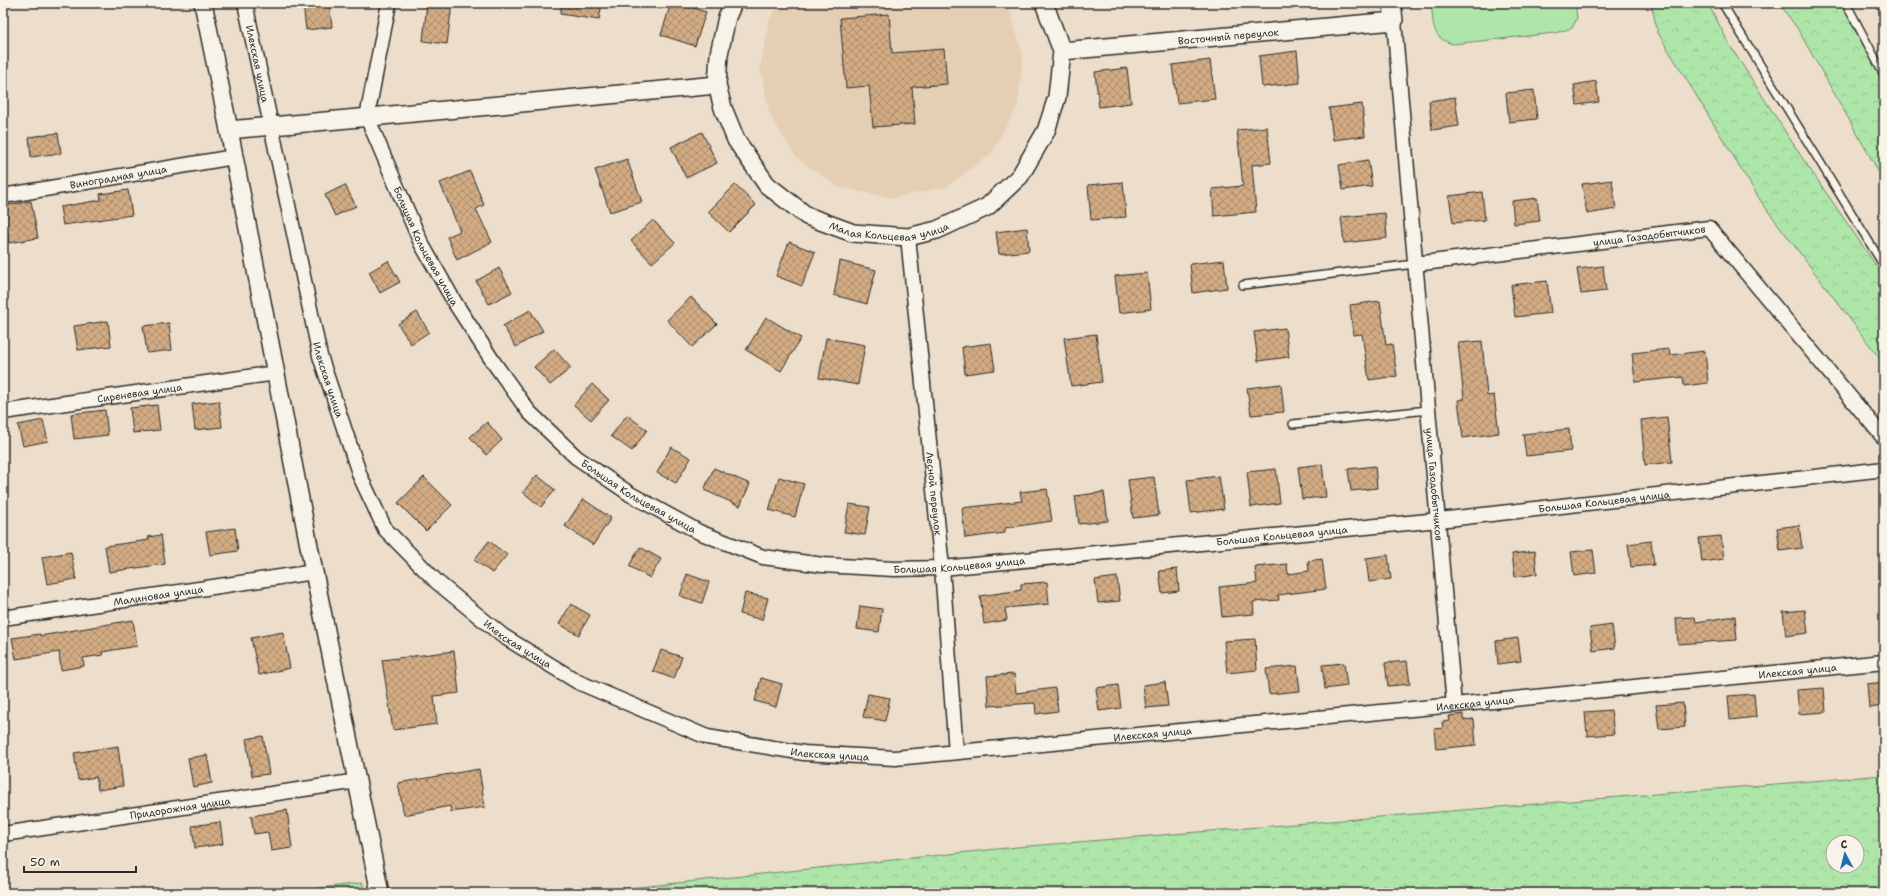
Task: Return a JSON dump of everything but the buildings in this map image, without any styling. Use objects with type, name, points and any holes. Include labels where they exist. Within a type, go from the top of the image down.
[{"type":"street","points":[[203,3],[229,130],[314,572],[380,893]]},
{"type":"street","name":"Илекская улица","points":[[245,3],[320,356],[360,476],[385,529],[437,582],[503,636],[578,682],[707,737],[804,753],[895,758],[1454,705],[1884,662]]},
{"type":"street","points":[[367,117],[389,3]]},
{"type":"street","name":"Малая Кольцевая улица","points":[[733,3],[727,17],[719,54],[716,85],[723,108],[736,140],[767,185],[807,216],[853,233],[908,237],[937,230],[987,207],[1020,176],[1048,124],[1057,97],[1062,50],[1044,3]]},
{"type":"street","name":"улица Газодобытчиков","points":[[1392,3],[1439,520],[1454,705]]},
{"type":"street","name":"Восточный переулок","points":[[1062,50],[1394,21]]},
{"type":"street","points":[[229,130],[716,85]]},
{"type":"street","name":"Большая Кольцевая улица","points":[[367,117],[420,243],[455,303],[494,363],[529,412],[576,458],[630,494],[700,532],[763,557],[823,565],[894,569],[942,568],[1439,520],[1884,469]]},
{"type":"street","name":"Виноградная улица","points":[[3,196],[234,157]]},
{"type":"street","name":"улица Газодобытчиков","points":[[1415,264],[1709,228],[1884,438]]},
{"type":"street","name":"Лесной переулок","points":[[908,237],[942,568],[956,752]]},
{"type":"street","name":"Сиреневая улица","points":[[3,412],[276,374]]},
{"type":"street","name":"Малиновая улица","points":[[3,618],[314,572]]},
{"type":"street","name":"Придорожная улица","points":[[3,834],[358,781]]},
{"type":"lane","points":[[1722,3],[1884,266]]},
{"type":"lane","points":[[1846,3],[1884,75]]},
{"type":"lane","points":[[1243,285],[1415,264]]},
{"type":"lane","points":[[1293,424],[1428,410]]},
{"type":"shaded area","points":[[780,3],[1006,3],[1009,8],[1023,56],[1018,105],[991,154],[946,187],[892,198],[838,187],[797,158],[770,116],[760,67],[770,18]]},
{"type":"green space","points":[[1431,3],[1575,3],[1577,18],[1572,28],[1555,33],[1453,44],[1440,38],[1434,29]]},
{"type":"green space","points":[[1651,3],[1708,3],[1729,44],[1801,156],[1884,277],[1884,364],[1762,203],[1658,33]]},
{"type":"green space","points":[[1779,3],[1840,3],[1884,83],[1884,181],[1797,28]]},
{"type":"green space","points":[[1884,775],[1884,893],[583,893],[1006,848]]},
{"type":"green space","points":[[362,883],[363,893],[277,893]]}]
